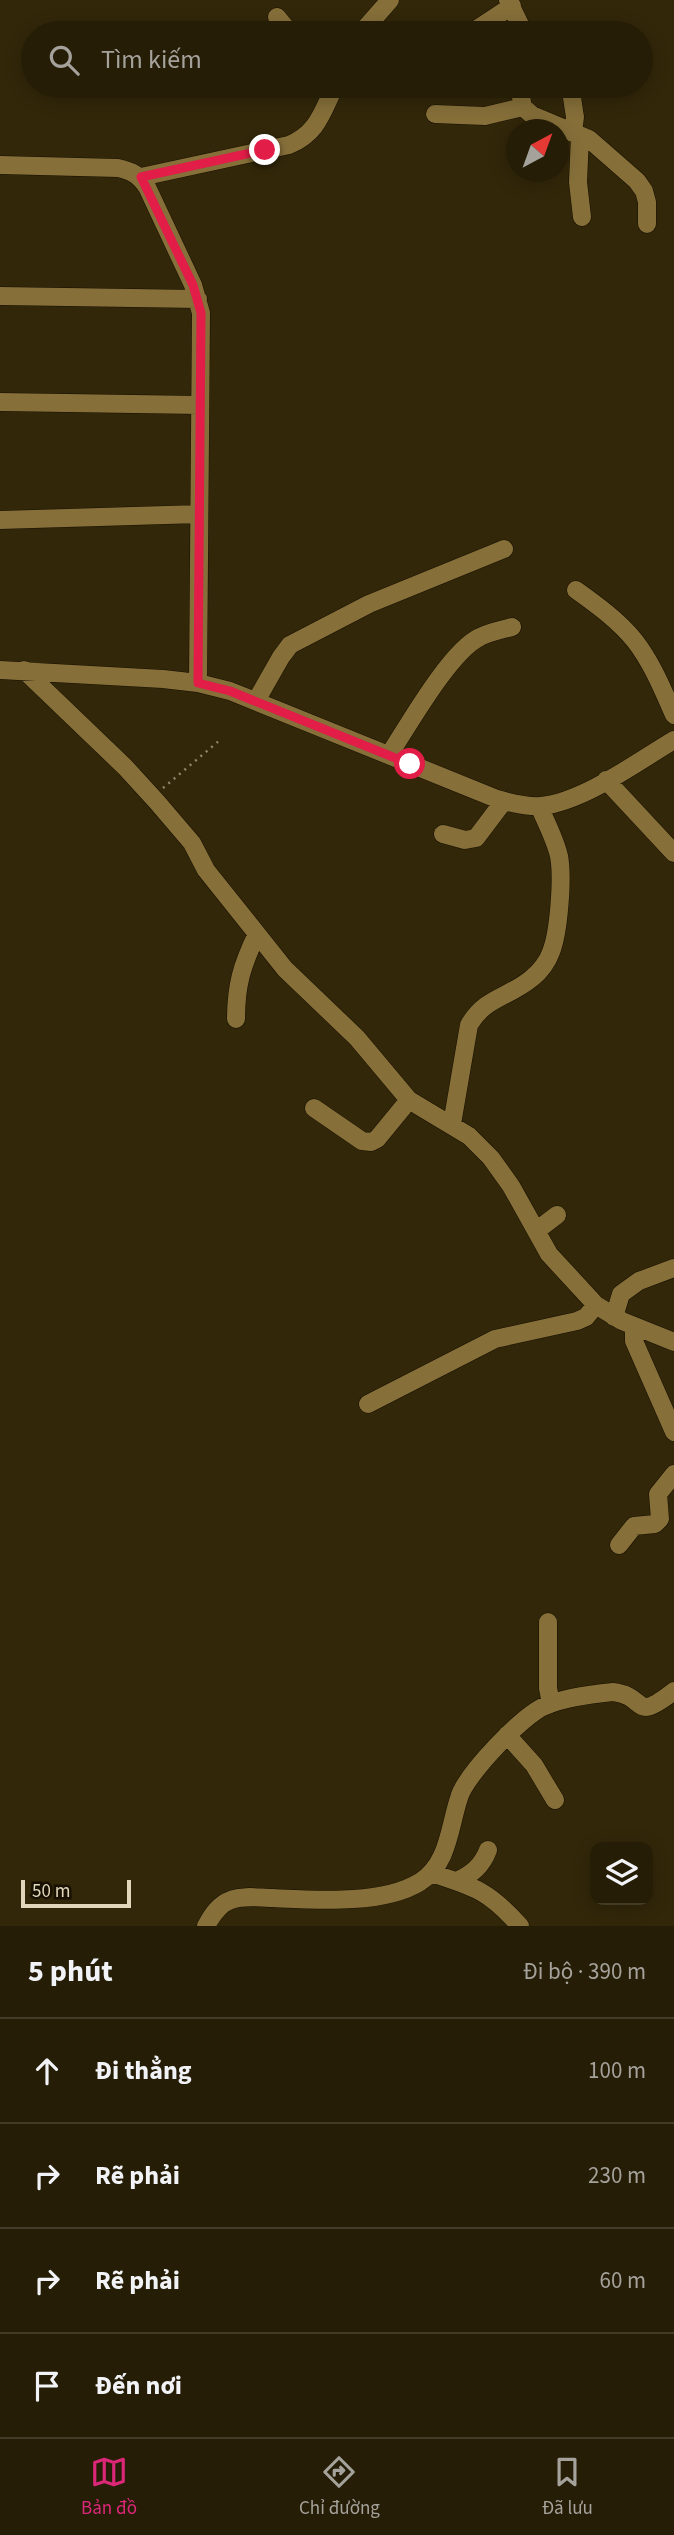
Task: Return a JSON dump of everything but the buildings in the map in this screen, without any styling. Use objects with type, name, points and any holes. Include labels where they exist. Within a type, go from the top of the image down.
[{"type":"street","points":[[372,21],[390,0]]},
{"type":"street","points":[[487,21],[510,3],[518,21]]},
{"type":"street","points":[[277,17],[280,21]]},
{"type":"street","points":[[141,177],[289,145],[304,139],[314,129],[329,98]]},
{"type":"street","points":[[520,98],[528,117]]},
{"type":"street","points":[[572,98],[582,216]]},
{"type":"street","points":[[435,114],[528,117],[576,134],[597,146],[637,181],[647,202],[647,224]]},
{"type":"street","points":[[0,164],[118,168],[141,177],[198,299],[201,313],[198,683]]},
{"type":"street","points":[[0,296],[198,299]]},
{"type":"street","points":[[0,402],[200,405]]},
{"type":"street","points":[[0,520],[199,514]]},
{"type":"street","points":[[256,701],[290,645],[369,604],[504,549]]},
{"type":"street","points":[[576,590],[608,613],[635,641],[656,674],[674,715]]},
{"type":"street","points":[[389,755],[440,676],[466,648],[478,637],[512,627]]},
{"type":"street","points":[[0,670],[198,683],[230,691],[504,801],[539,806],[562,802],[674,740]]},
{"type":"street","points":[[24,670],[153,797],[192,843],[206,870],[285,969],[357,1038],[409,1100],[469,1136],[501,1171],[557,1264],[596,1305],[634,1327],[674,1342]]},
{"type":"street","points":[[606,780],[674,853]]},
{"type":"street","points":[[443,834],[465,840],[476,838],[504,801]]},
{"type":"street","points":[[452,1124],[469,1025],[485,1004],[531,979],[551,953],[556,936],[561,870],[558,852],[539,806]]},
{"type":"street","points":[[236,1019],[236,992],[240,971],[257,934]]},
{"type":"street","points":[[314,1108],[362,1141],[371,1142],[377,1139],[409,1100]]},
{"type":"street","points":[[536,1231],[557,1216]]},
{"type":"street","points":[[614,1317],[621,1294],[639,1281],[674,1268]]},
{"type":"street","points":[[368,1404],[495,1339],[577,1321],[586,1317],[596,1305]]},
{"type":"street","points":[[634,1327],[634,1341],[674,1432]]},
{"type":"street","points":[[619,1545],[634,1526],[655,1524],[660,1519],[658,1494],[674,1474]]},
{"type":"street","points":[[548,1622],[548,1696],[551,1704]]},
{"type":"street","points":[[206,1926],[219,1907],[240,1897],[342,1901],[398,1891],[417,1883],[431,1873],[445,1852],[461,1790],[508,1735],[535,1712],[551,1704],[613,1692],[621,1693],[643,1707],[650,1708],[674,1691]]},
{"type":"street","points":[[508,1735],[534,1765],[555,1800]]},
{"type":"street","points":[[457,1881],[477,1868],[488,1850]]},
{"type":"street","points":[[431,1873],[477,1888],[491,1896],[520,1926]]},
{"type":"path","points":[[153,797],[220,740]]},
{"type":"route","points":[[265,150],[141,177],[193,285],[201,313],[198,683],[230,691],[410,764]]}]
